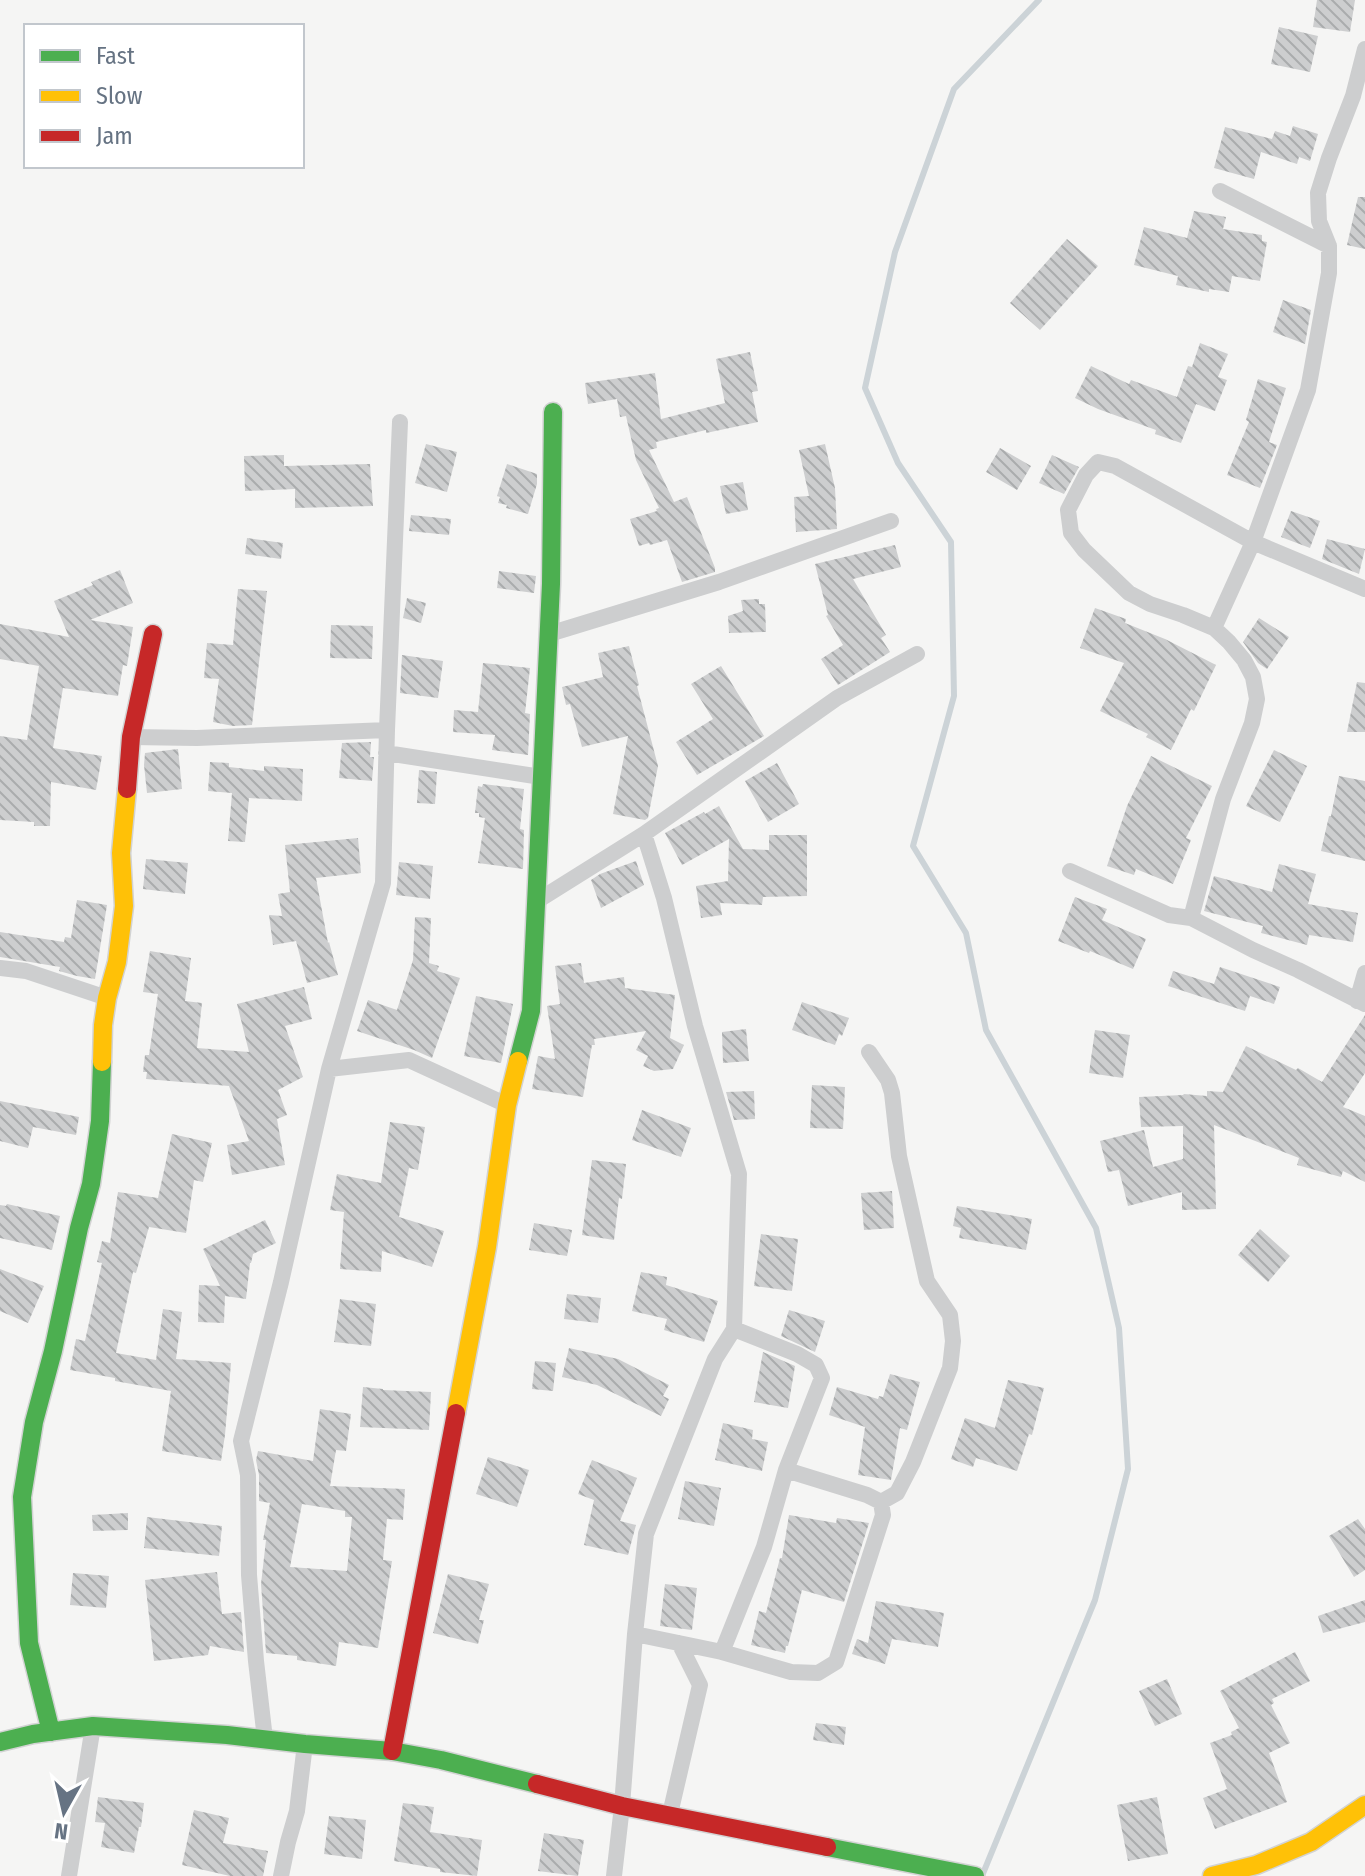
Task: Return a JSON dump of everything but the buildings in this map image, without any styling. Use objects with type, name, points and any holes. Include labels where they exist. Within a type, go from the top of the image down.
[{"type":"street","points":[[1214,628],[1253,542],[1308,390],[1329,273],[1329,246],[1319,221],[1318,193],[1353,96],[1365,49]]},
{"type":"street","points":[[1220,191],[1329,246]]},
{"type":"street","points":[[392,1751],[487,1247],[507,1105],[531,1011],[549,634],[553,412]]},
{"type":"street","points":[[265,1739],[249,1575],[248,1475],[241,1441],[329,1069],[383,883],[400,422]]},
{"type":"street","points":[[1191,918],[1223,799],[1252,723],[1257,699],[1253,677],[1244,660],[1214,628],[1129,593],[1084,550],[1071,533],[1068,510],[1086,475],[1098,462],[1115,466],[1253,542],[1365,589]]},
{"type":"street","points":[[549,634],[719,582],[891,521]]},
{"type":"street","points":[[51,1732],[29,1643],[22,1497],[34,1422],[91,1184],[100,1121],[103,1025],[117,962],[124,906],[121,853],[131,737],[153,634]]},
{"type":"street","points":[[537,901],[644,834],[837,698],[917,654]]},
{"type":"street","points":[[131,737],[197,738],[387,730]]},
{"type":"street","points":[[386,753],[541,777]]},
{"type":"street","points":[[614,1876],[646,1534],[715,1359],[734,1329],[739,1174],[695,1026],[664,898],[644,834]]},
{"type":"street","points":[[1070,871],[1169,915],[1191,918],[1361,1002],[1365,973]]},
{"type":"street","points":[[0,968],[26,971],[107,998]]},
{"type":"street","points":[[869,1052],[888,1080],[892,1093],[899,1156],[927,1281],[950,1315],[953,1341],[950,1368],[913,1462],[897,1493],[881,1502]]},
{"type":"street","points":[[329,1069],[409,1060],[507,1105]]},
{"type":"street","points":[[722,1652],[764,1547],[786,1470],[822,1378],[816,1365],[797,1354],[734,1329]]},
{"type":"street","points":[[786,1470],[881,1502]]},
{"type":"street","points":[[635,1634],[722,1652],[791,1672],[818,1673],[836,1662],[883,1515],[881,1502]]},
{"type":"street","points":[[670,1814],[700,1685],[679,1643]]},
{"type":"street","points":[[69,1876],[93,1726]]},
{"type":"street","points":[[0,1742],[93,1726],[392,1751],[441,1760],[622,1806],[975,1876]]},
{"type":"street","points":[[281,1876],[297,1811],[305,1744]]},
{"type":"street","points":[[1212,1876],[1256,1865],[1311,1842],[1362,1806],[1365,1828]]},
{"type":"waterway","points":[[982,1876],[1095,1600],[1128,1469],[1119,1328],[1096,1228],[986,1030],[966,933],[913,846],[954,696],[951,542],[898,463],[865,388],[895,252],[954,89],[1039,0]]},
{"type":"traffic: fast","points":[[518,1061],[531,1011],[551,584],[553,412]]},
{"type":"traffic: fast","points":[[51,1732],[29,1643],[22,1497],[34,1422],[91,1184],[100,1121],[102,1062]]},
{"type":"traffic: fast","points":[[0,1742],[93,1726],[227,1735],[392,1751],[537,1784]]},
{"type":"traffic: fast","points":[[827,1847],[975,1876]]},
{"type":"traffic: slow","points":[[102,1062],[103,1025],[117,962],[124,906],[121,853],[127,789]]},
{"type":"traffic: slow","points":[[456,1413],[487,1247],[507,1105],[518,1061]]},
{"type":"traffic: slow","points":[[1212,1876],[1256,1865],[1311,1842],[1365,1805]]},
{"type":"traffic: jam","points":[[127,789],[131,737],[153,634]]},
{"type":"traffic: jam","points":[[392,1751],[456,1413]]},
{"type":"traffic: jam","points":[[537,1784],[622,1806],[827,1847]]}]
